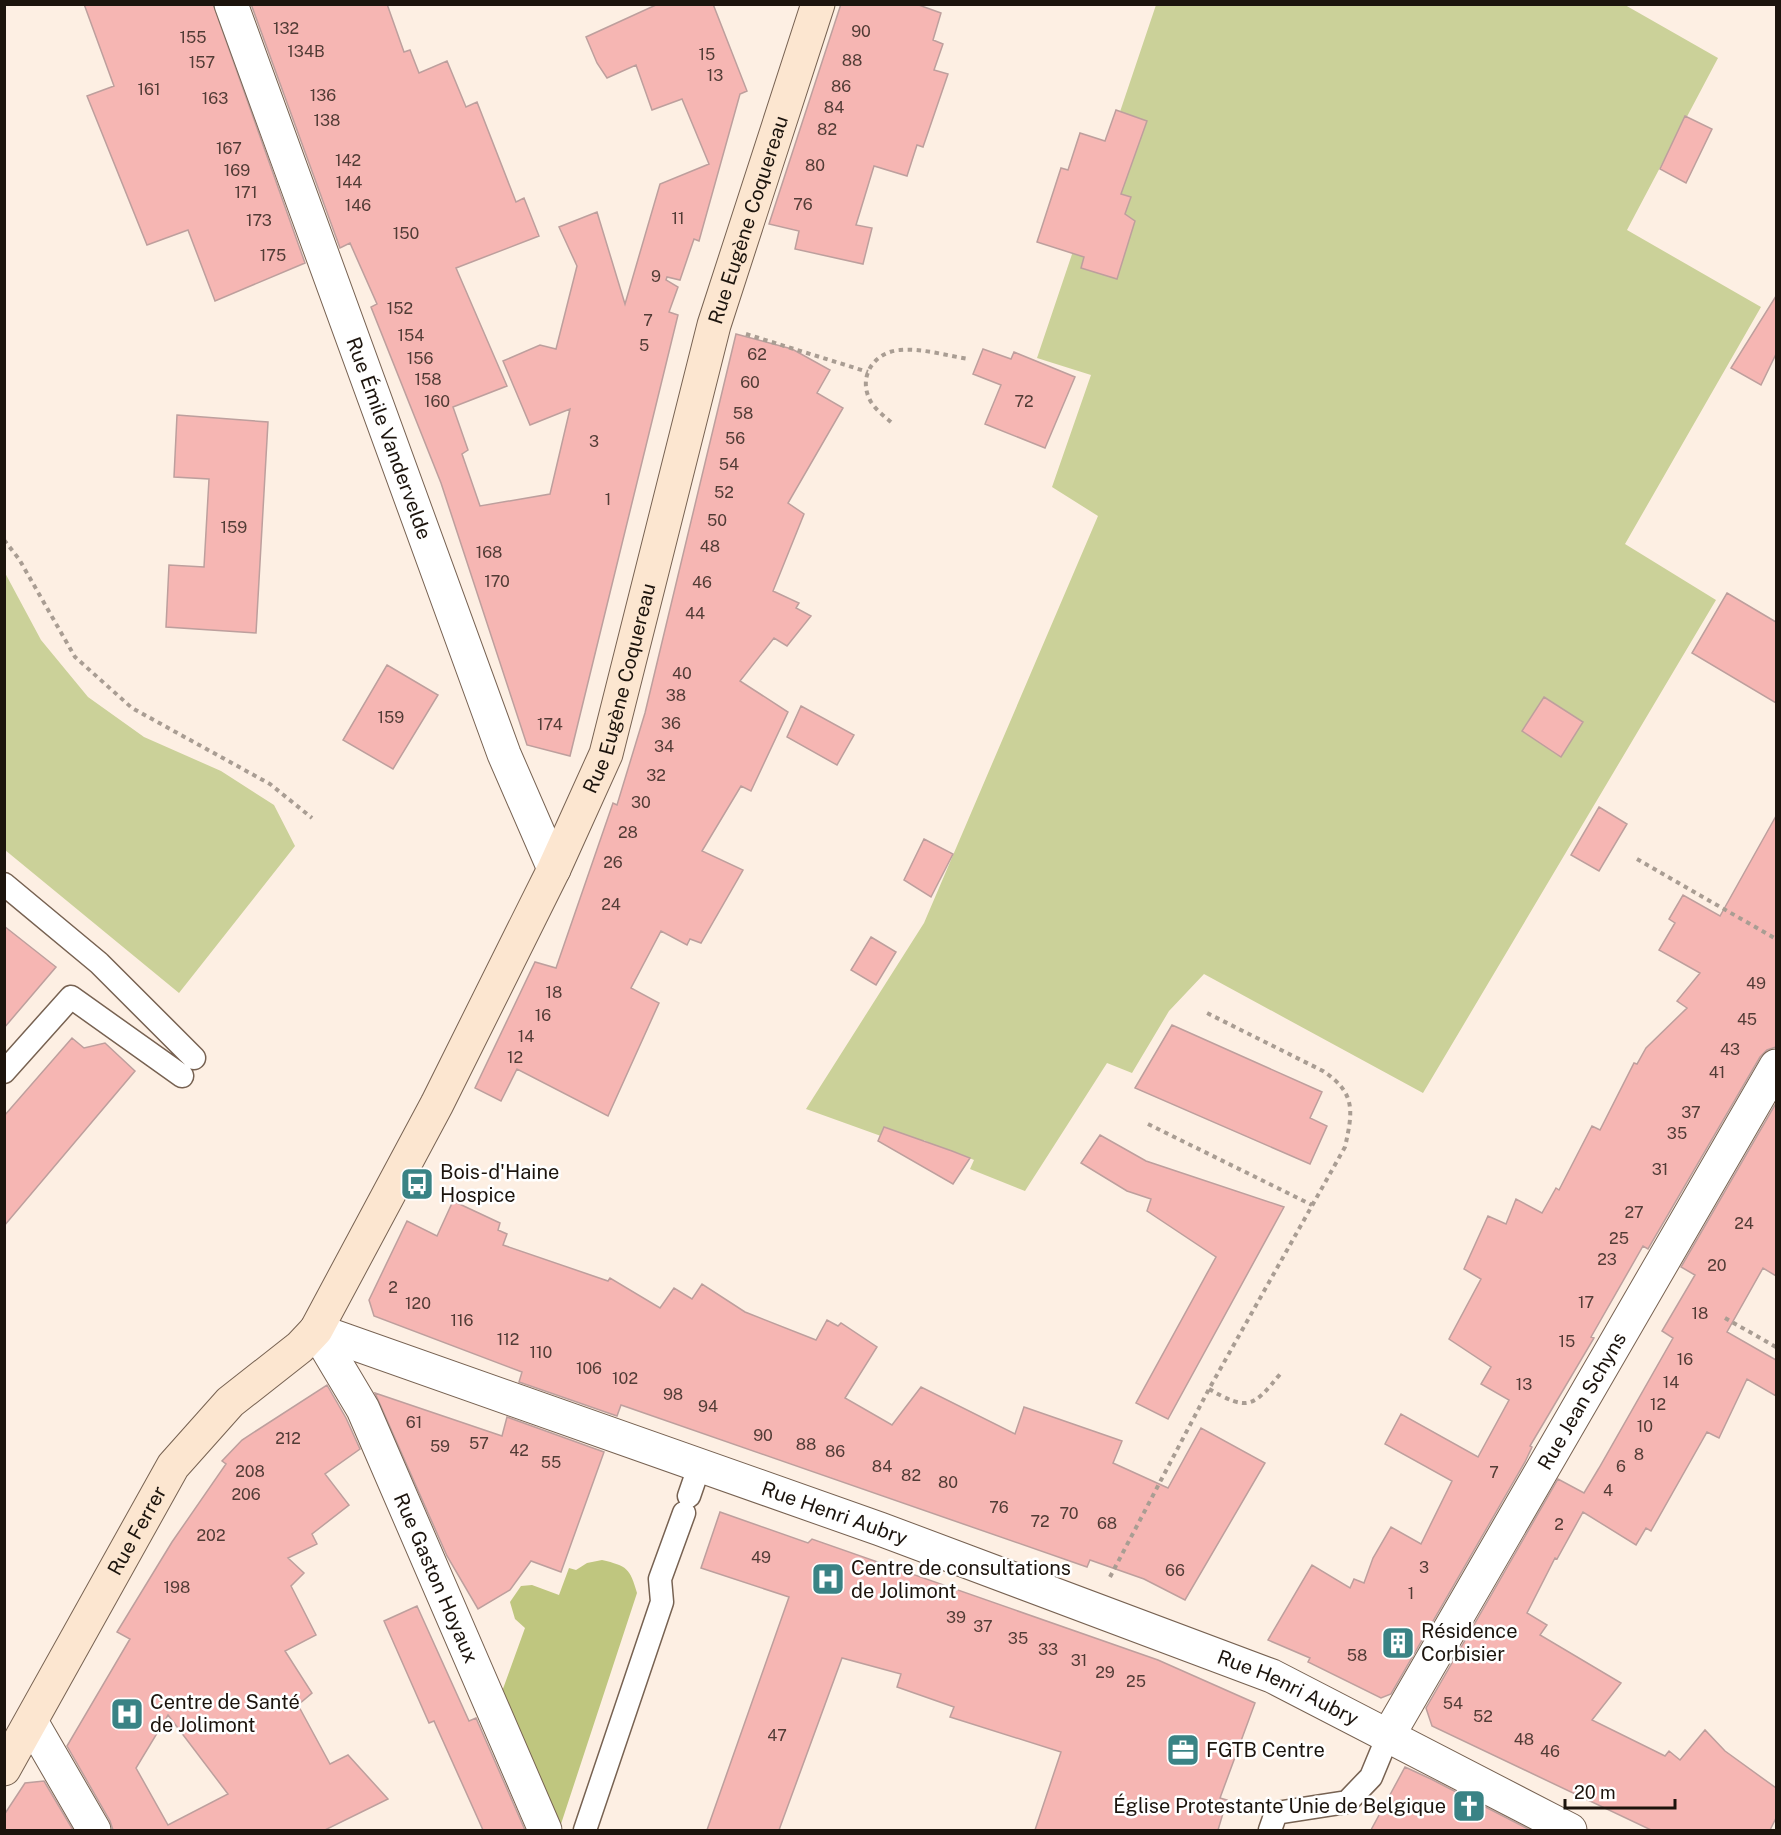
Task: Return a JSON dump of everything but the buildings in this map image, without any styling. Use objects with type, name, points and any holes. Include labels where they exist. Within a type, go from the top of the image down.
[{"type":"street","name":"Rue Émile Vandervelde","points":[[231,4],[504,753],[554,869]]},
{"type":"street","name":"Rue Eugène Coquereau","points":[[316,1330],[437,1104],[554,869],[606,754],[714,325],[818,4]]},
{"type":"street","name":"Rue Jean Schyns","points":[[1388,1736],[1776,1066]]},
{"type":"street","name":"Rue Henri Aubry","points":[[316,1330],[691,1492],[1100,1609],[1272,1676],[1570,1830]]},
{"type":"street","name":"Rue Ferrer","points":[[4,1769],[32,1723],[173,1466],[230,1402],[300,1347],[316,1330]]},
{"type":"street","name":"Rue Gaston Hoyaux","points":[[316,1330],[363,1408],[545,1830]]},
{"type":"street","points":[[32,1723],[94,1830]]},
{"type":"lane","points":[[4,884],[99,963],[188,1067],[71,997],[4,1072]]},
{"type":"lane","points":[[585,1830],[662,1602],[660,1579],[691,1492]]},
{"type":"lane","points":[[1270,1830],[1276,1813],[1347,1802],[1371,1777],[1388,1736]]},
{"type":"path","points":[[714,325],[793,346],[868,372]]},
{"type":"path","points":[[891,422],[870,400],[866,388],[868,372],[878,358],[899,350],[969,359]]},
{"type":"path","points":[[4,540],[19,559],[75,657],[132,708],[270,784],[312,818]]},
{"type":"path","points":[[1636,859],[1776,939]]},
{"type":"path","points":[[1100,1609],[1110,1577],[1209,1389],[1345,1147],[1351,1106],[1342,1083],[1323,1071],[1205,1012]]},
{"type":"path","points":[[1148,1124],[1312,1205]]},
{"type":"path","points":[[1725,1318],[1776,1347]]},
{"type":"path","points":[[1209,1389],[1233,1403],[1244,1403],[1260,1399],[1281,1373]]},
{"type":"green space","points":[[1156,5],[1625,5],[1718,58],[1627,230],[1761,307],[1625,544],[1716,600],[1423,1093],[1204,974],[1169,1011],[1132,1073],[1107,1063],[1025,1191],[970,1169],[974,1160],[950,1150],[948,1153],[924,1140],[917,1149],[806,1109],[924,923],[1098,516],[1052,487],[1091,375],[1037,358]]},
{"type":"green space","points":[[4,571],[41,640],[88,697],[144,737],[221,771],[274,805],[295,846],[179,993],[5,850]]},
{"type":"green space","points":[[602,1560],[626,1569],[637,1593],[561,1824],[554,1830],[500,1697],[525,1628],[515,1619],[510,1602],[521,1586],[532,1585],[559,1595],[569,1568],[576,1570],[587,1563]]},
{"type":"place","name":"Bois-d'Haine Hospice","points":[[417,1184]]},
{"type":"place","name":"Centre de consultations de Jolimont","points":[[828,1579]]},
{"type":"place","name":"Résidence Corbisier","points":[[1398,1643]]},
{"type":"place","name":"Centre de Santé de Jolimont","points":[[127,1714]]},
{"type":"place","name":"FGTB Centre","points":[[1183,1750]]},
{"type":"place","name":"Église Protestante Unie de Belgique","points":[[1469,1806]]}]
